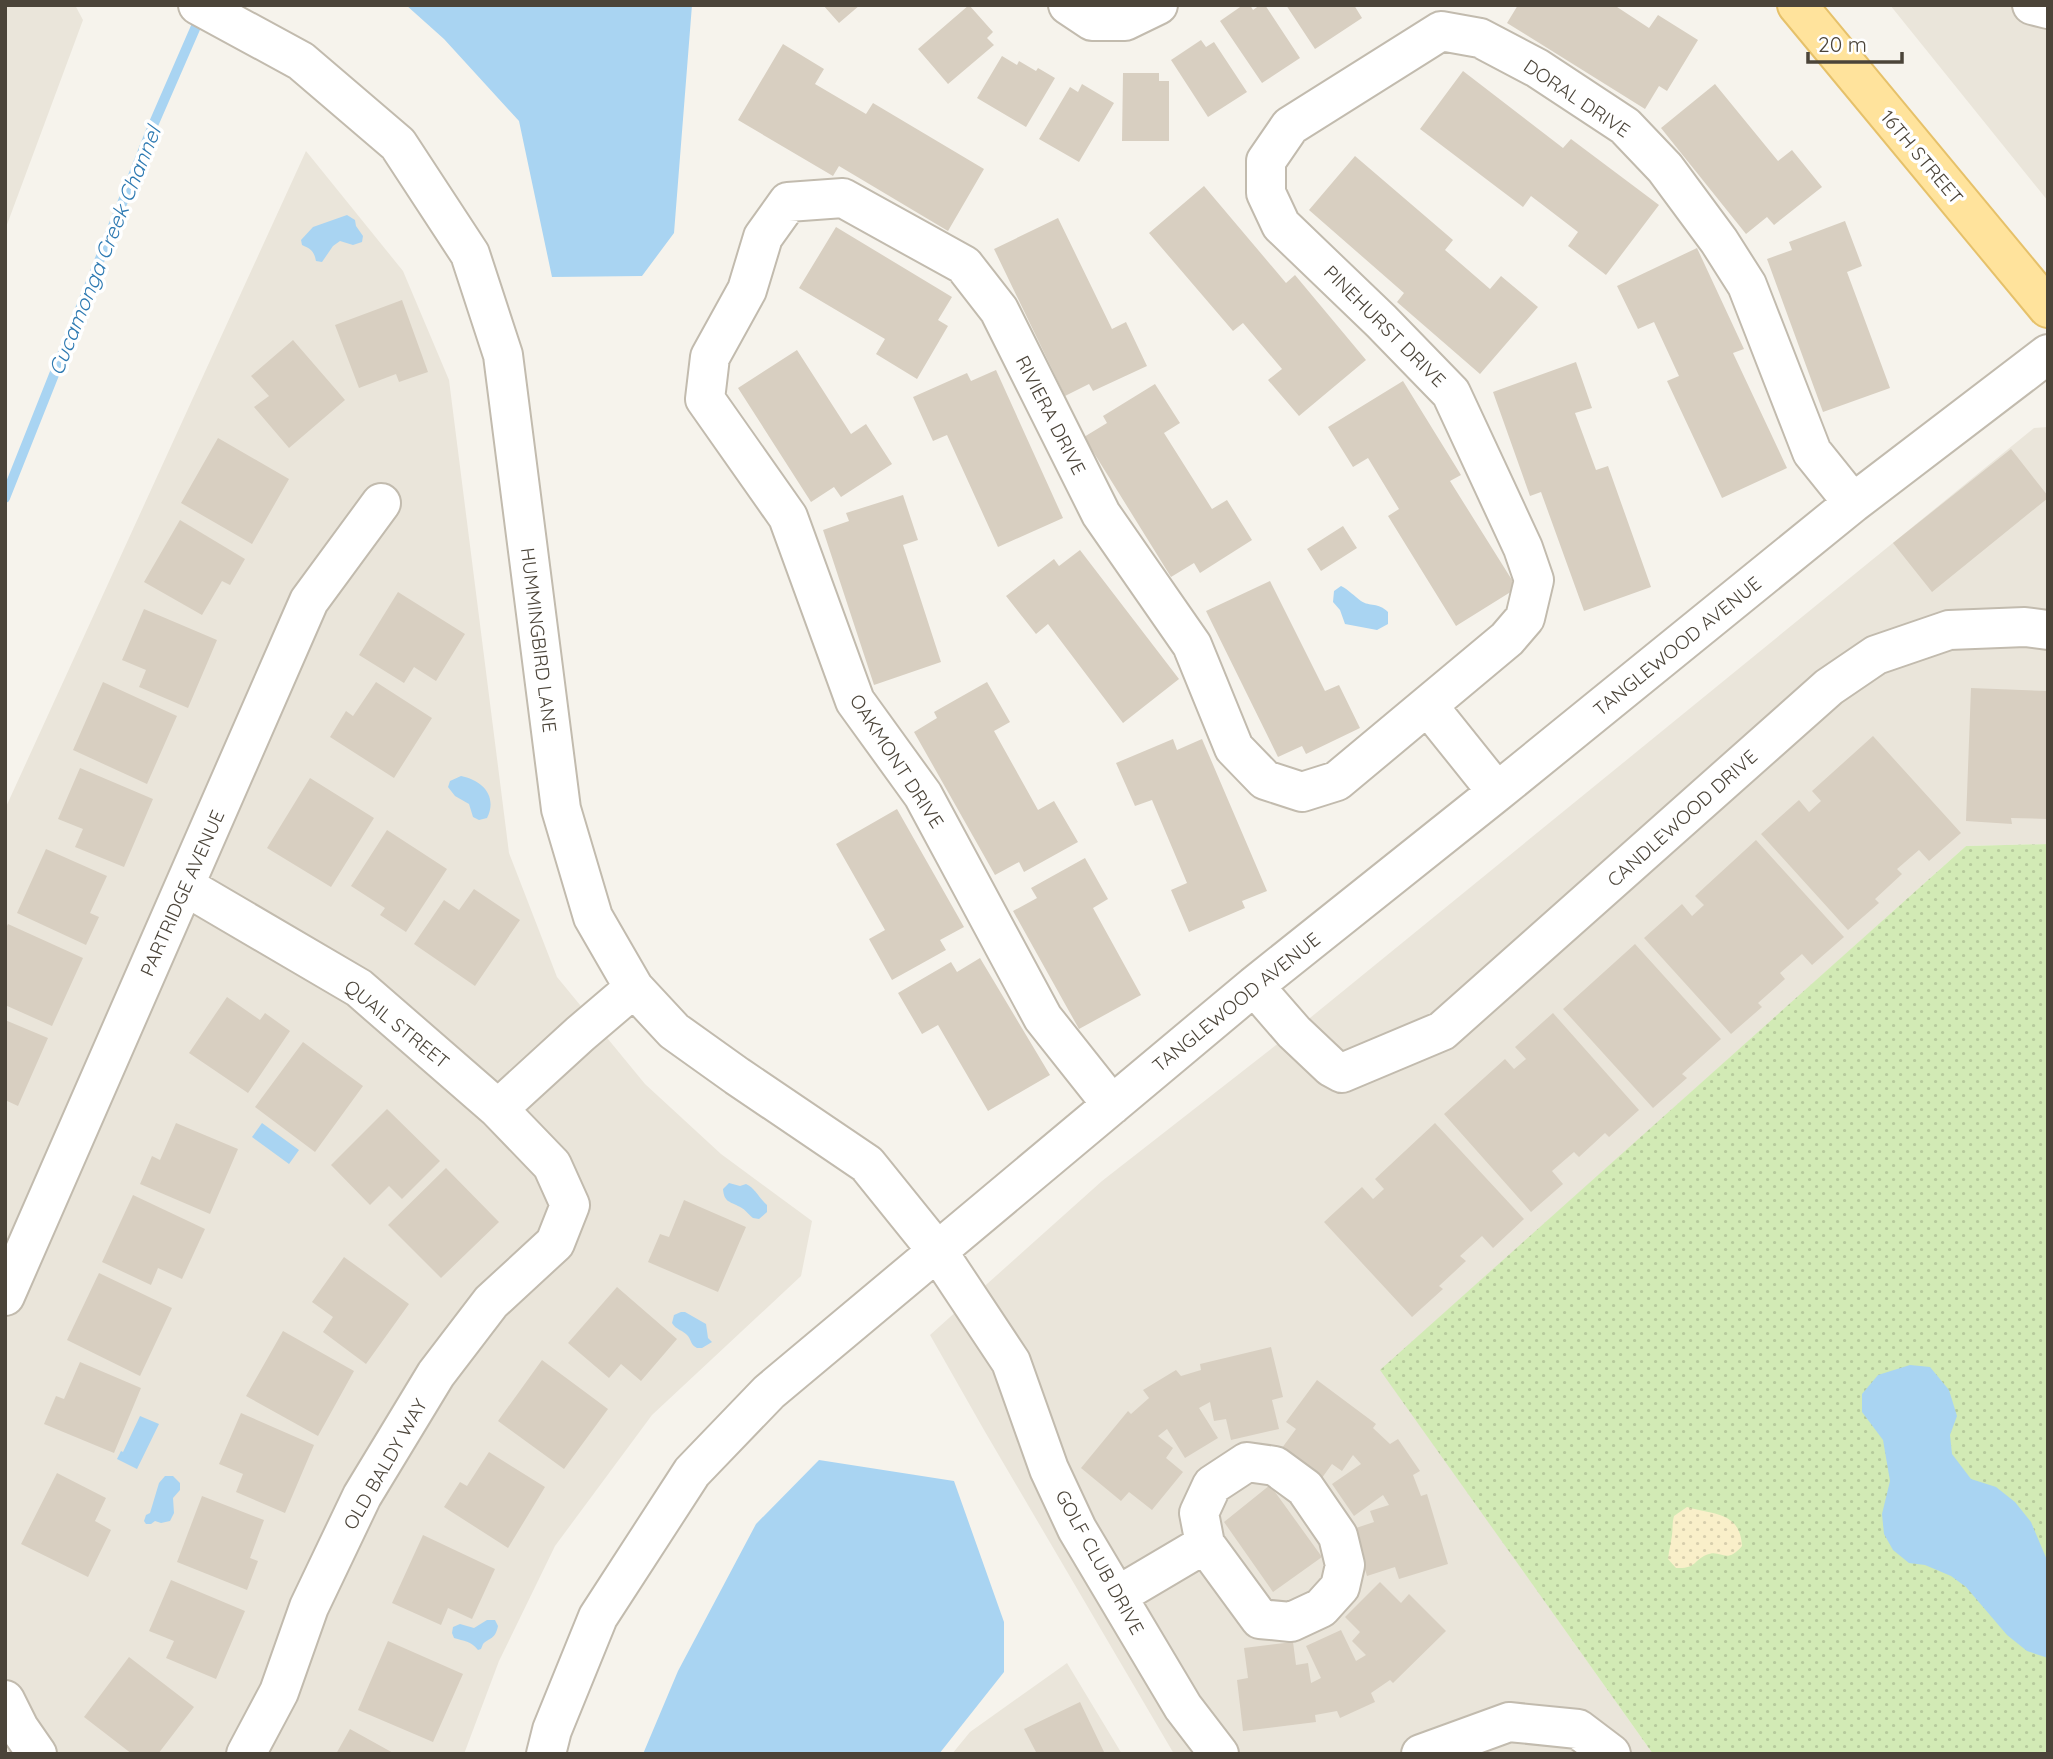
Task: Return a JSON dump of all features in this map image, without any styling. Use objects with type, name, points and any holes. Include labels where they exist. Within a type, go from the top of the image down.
[{"type":"main road","name":"16TH STREET","points":[[1797,5],[2048,308]]},
{"type":"street","name":"HUMMINGBIRD LANE","points":[[198,5],[300,61],[398,144],[470,254],[503,355],[561,809],[593,917],[635,988],[674,1031],[867,1164],[938,1252]]},
{"type":"street","points":[[1068,5],[1092,21],[1125,21],[1158,5]]},
{"type":"street","points":[[2032,5],[2048,9]]},
{"type":"street","name":"DORAL DRIVE","points":[[1266,161],[1290,126],[1441,32],[1480,38],[1537,68],[1625,126],[1665,168],[1719,241],[1747,285],[1812,452],[1853,503]]},
{"type":"street","name":"PINEHURST DRIVE","points":[[1266,161],[1266,193],[1281,225],[1451,393],[1523,548],[1534,580],[1525,618],[1507,639],[1427,706]]},
{"type":"street","name":"RIVIERA DRIVE","points":[[747,290],[763,237],[789,202],[843,198],[964,265],[999,310],[1101,514],[1192,645],[1234,748],[1265,780],[1301,792],[1337,781],[1427,706]]},
{"type":"street","name":"OAKMONT DRIVE","points":[[747,290],[710,357],[705,399],[788,517],[855,701],[923,795],[1043,1018],[1112,1105]]},
{"type":"street","name":"TANGLEWOOD AVENUE","points":[[546,1754],[552,1730],[598,1617],[692,1472],[769,1392],[1254,986],[1853,503],[2048,354]]},
{"type":"street","name":"PARTRIDGE AVENUE","points":[[5,1296],[309,601],[381,503]]},
{"type":"street","name":"CANDLEWOOD DRIVE","points":[[1254,986],[1294,1032],[1331,1067],[1342,1073],[1442,1031],[1829,687],[1876,655],[1949,630],[2025,627],[2048,630]]},
{"type":"street","points":[[1427,706],[1497,792]]},
{"type":"street","name":"QUAIL STREET","points":[[186,886],[359,988],[498,1109],[552,1165],[570,1205]]},
{"type":"street","points":[[498,1109],[635,988]]},
{"type":"street","name":"OLD BALDY WAY","points":[[246,1754],[279,1692],[309,1607],[362,1496],[436,1374],[491,1302],[555,1243],[570,1205]]},
{"type":"street","name":"GOLF CLUB DRIVE","points":[[938,1252],[1011,1362],[1049,1469],[1077,1529],[1182,1707],[1219,1754]]},
{"type":"street","points":[[1117,1596],[1205,1544]]},
{"type":"street","points":[[5,1700],[19,1728],[37,1754]]},
{"type":"street","points":[[1421,1754],[1578,1729],[1611,1754]]},
{"type":"shaded area","points":[[5,5],[75,5],[83,20],[5,230]]},
{"type":"shaded area","points":[[1890,5],[2048,5],[2048,201]]},
{"type":"shaded area","points":[[306,151],[403,271],[449,380],[509,853],[557,977],[645,1084],[721,1154],[812,1221],[801,1276],[652,1415],[555,1546],[499,1661],[464,1754],[5,1754],[5,809]]},
{"type":"shaded area","points":[[2048,427],[2048,844],[1966,846],[1381,1370],[1653,1754],[1174,1754],[930,1335],[1102,1181],[1294,1031],[2034,428]]},
{"type":"shaded area","points":[[1067,1663],[1122,1754],[952,1754],[970,1732]]},
{"type":"green space","points":[[2048,844],[2048,1754],[1653,1754],[1380,1370],[1966,846]]},
{"type":"sand","points":[[1687,1507],[1731,1520],[1740,1535],[1742,1546],[1731,1555],[1711,1553],[1691,1566],[1676,1568],[1668,1559],[1673,1519]]},
{"type":"water","points":[[406,5],[692,5],[674,233],[642,276],[552,277],[519,121],[444,39]]},
{"type":"water","points":[[347,215],[355,220],[363,236],[362,242],[353,245],[340,241],[322,262],[316,261],[313,253],[302,245],[301,240],[313,227]]},
{"type":"water","points":[[1341,586],[1364,603],[1388,612],[1388,624],[1377,630],[1345,624],[1340,610],[1333,602],[1334,591]]},
{"type":"water","points":[[461,776],[475,781],[486,790],[491,803],[487,818],[479,820],[473,817],[469,804],[455,796],[448,787],[450,781]]},
{"type":"water","points":[[262,1123],[299,1150],[289,1164],[252,1137]]},
{"type":"water","points":[[729,1183],[749,1186],[767,1205],[767,1212],[759,1219],[753,1218],[727,1200],[723,1189]]},
{"type":"water","points":[[681,1312],[706,1324],[708,1338],[712,1342],[702,1348],[694,1346],[688,1336],[672,1323],[674,1315]]},
{"type":"water","points":[[1910,1365],[1930,1367],[1949,1390],[1957,1416],[1950,1435],[1952,1454],[1971,1479],[1996,1487],[2015,1502],[2031,1522],[2047,1560],[2048,1658],[2027,1651],[2007,1635],[1966,1587],[1951,1576],[1925,1565],[1909,1563],[1893,1550],[1884,1534],[1882,1514],[1890,1481],[1883,1440],[1862,1412],[1862,1394],[1878,1375]]},
{"type":"water","points":[[140,1416],[159,1424],[137,1469],[117,1459]]},
{"type":"water","points":[[819,1460],[954,1481],[1004,1622],[1004,1672],[939,1754],[643,1754],[678,1671],[756,1524]]},
{"type":"water","points":[[165,1476],[173,1476],[180,1483],[180,1490],[173,1498],[174,1513],[170,1521],[146,1524],[146,1515],[150,1513],[159,1483]]},
{"type":"water","points":[[487,1620],[495,1620],[497,1631],[481,1649],[454,1638],[453,1627],[460,1624],[474,1628]]},
{"type":"building","points":[[823,5],[860,5],[839,23]]},
{"type":"building","points":[[969,5],[993,32],[987,38],[994,45],[948,84],[918,49]]},
{"type":"building","points":[[1243,5],[1250,5],[1253,10],[1265,5],[1300,58],[1262,83],[1220,21]]},
{"type":"building","points":[[1286,5],[1354,5],[1362,18],[1315,49]]},
{"type":"building","points":[[1518,5],[1614,5],[1649,28],[1658,15],[1698,40],[1667,91],[1659,86],[1645,109],[1507,23]]},
{"type":"building","points":[[1201,40],[1206,47],[1214,42],[1247,92],[1208,117],[1171,60]]},
{"type":"building","points":[[783,44],[824,69],[815,84],[866,114],[873,103],[984,169],[948,231],[839,166],[833,176],[738,120]]},
{"type":"building","points":[[1002,56],[1017,65],[1019,61],[1036,71],[1038,68],[1055,78],[1026,127],[977,98]]},
{"type":"building","points":[[1463,71],[1563,148],[1571,139],[1659,205],[1606,275],[1568,246],[1578,232],[1531,196],[1523,207],[1420,129]]},
{"type":"building","points":[[1123,73],[1159,73],[1159,81],[1169,81],[1169,141],[1122,141]]},
{"type":"building","points":[[1082,84],[1114,103],[1079,162],[1039,139],[1070,87],[1078,92]]},
{"type":"building","points":[[1715,84],[1778,161],[1792,150],[1822,187],[1774,225],[1767,217],[1746,234],[1661,128]]},
{"type":"building","points":[[1355,156],[1453,240],[1445,250],[1490,289],[1501,276],[1538,307],[1480,374],[1397,302],[1404,293],[1309,210]]},
{"type":"building","points":[[1204,186],[1286,283],[1295,275],[1366,360],[1299,416],[1268,380],[1282,369],[1243,323],[1233,331],[1149,233]]},
{"type":"building","points":[[1058,218],[1112,329],[1126,322],[1147,366],[1093,391],[1089,384],[1065,396],[994,249]]},
{"type":"building","points":[[1845,221],[1862,266],[1847,272],[1890,388],[1823,412],[1767,259],[1792,250],[1789,242]]},
{"type":"building","points":[[836,227],[952,297],[938,320],[948,326],[917,379],[876,354],[885,339],[799,288]]},
{"type":"building","points":[[1697,248],[1744,349],[1733,353],[1787,468],[1722,498],[1667,381],[1679,376],[1654,322],[1638,329],[1617,286]]},
{"type":"building","points":[[402,300],[428,372],[399,382],[396,374],[359,388],[335,325]]},
{"type":"building","points":[[293,340],[345,400],[289,448],[254,407],[269,396],[251,376]]},
{"type":"building","points":[[797,350],[851,434],[866,424],[892,464],[841,497],[834,487],[811,502],[738,388]]},
{"type":"building","points":[[1576,362],[1592,408],[1575,413],[1596,470],[1608,466],[1651,587],[1584,611],[1541,492],[1530,496],[1493,392]]},
{"type":"building","points":[[996,370],[1063,518],[998,547],[947,435],[933,441],[913,397],[967,373],[971,381]]},
{"type":"building","points":[[1403,381],[1461,475],[1450,481],[1517,588],[1456,626],[1388,516],[1399,509],[1368,458],[1353,467],[1328,427]]},
{"type":"building","points":[[1155,384],[1180,423],[1164,433],[1212,509],[1227,500],[1252,540],[1200,573],[1194,563],[1171,577],[1084,437],[1107,423],[1103,416]]},
{"type":"building","points":[[218,438],[289,479],[252,544],[181,503]]},
{"type":"building","points":[[2011,449],[2048,498],[1932,592],[1893,543]]},
{"type":"building","points":[[903,495],[918,540],[903,545],[941,662],[874,685],[823,530],[849,521],[846,513]]},
{"type":"building","points":[[180,520],[245,559],[230,585],[222,581],[202,615],[144,582]]},
{"type":"building","points":[[1343,526],[1357,548],[1321,571],[1307,549]]},
{"type":"building","points":[[1080,550],[1179,679],[1123,723],[1048,624],[1036,634],[1006,596],[1054,559],[1059,566]]},
{"type":"building","points":[[1270,581],[1325,691],[1339,685],[1360,728],[1306,754],[1302,746],[1278,757],[1206,611]]},
{"type":"building","points":[[398,592],[465,634],[436,681],[414,667],[404,683],[359,655]]},
{"type":"building","points":[[144,609],[217,640],[188,708],[139,687],[146,670],[122,660]]},
{"type":"building","points":[[103,682],[177,716],[147,784],[73,750]]},
{"type":"building","points":[[376,682],[432,718],[394,778],[330,737],[346,711],[353,716]]},
{"type":"building","points":[[987,682],[1010,722],[994,731],[1038,810],[1054,801],[1078,842],[1024,872],[1019,862],[995,875],[914,732],[937,718],[934,712]]},
{"type":"building","points":[[1971,688],[2048,691],[2048,819],[2011,818],[2012,824],[1966,821]]},
{"type":"building","points":[[1873,736],[1961,833],[1929,861],[1919,850],[1897,869],[1902,874],[1875,899],[1879,903],[1848,930],[1761,834],[1799,800],[1809,812],[1821,801],[1812,791]]},
{"type":"building","points":[[1173,739],[1177,750],[1202,739],[1267,891],[1242,901],[1245,908],[1189,932],[1171,890],[1187,883],[1152,800],[1135,806],[1116,763]]},
{"type":"building","points":[[80,768],[153,799],[124,867],[75,847],[83,829],[58,819]]},
{"type":"building","points":[[310,778],[374,818],[331,887],[267,848]]},
{"type":"building","points":[[897,809],[964,927],[940,940],[946,950],[892,980],[869,939],[885,930],[836,844]]},
{"type":"building","points":[[387,830],[447,869],[406,932],[380,915],[385,908],[351,886]]},
{"type":"building","points":[[1756,840],[1844,937],[1812,965],[1802,954],[1780,973],[1785,979],[1758,1003],[1762,1007],[1731,1034],[1644,938],[1682,904],[1692,916],[1704,905],[1695,896]]},
{"type":"building","points":[[46,849],[107,876],[90,913],[99,917],[86,945],[17,913]]},
{"type":"building","points":[[1085,858],[1108,899],[1093,908],[1141,995],[1079,1029],[1013,911],[1037,898],[1031,888]]},
{"type":"building","points":[[474,889],[520,920],[475,986],[414,944],[444,900],[459,910]]},
{"type":"building","points":[[8,924],[83,958],[52,1026],[5,1005],[5,930]]},
{"type":"building","points":[[1635,944],[1721,1039],[1682,1074],[1687,1078],[1653,1108],[1563,1009]]},
{"type":"building","points":[[980,958],[1050,1075],[988,1111],[938,1025],[922,1034],[898,993],[951,962],[957,972]]},
{"type":"building","points":[[227,997],[260,1020],[265,1013],[290,1031],[248,1093],[189,1053]]},
{"type":"building","points":[[1553,1013],[1639,1110],[1609,1137],[1605,1133],[1579,1157],[1574,1152],[1552,1171],[1563,1184],[1531,1212],[1444,1114],[1505,1059],[1514,1069],[1526,1059],[1515,1047]]},
{"type":"building","points":[[5,1020],[48,1038],[18,1106],[5,1100]]},
{"type":"building","points":[[303,1042],[363,1086],[315,1152],[255,1107]]},
{"type":"building","points":[[387,1109],[440,1161],[402,1199],[389,1186],[370,1205],[331,1165]]},
{"type":"building","points":[[176,1123],[238,1149],[210,1214],[140,1184],[152,1156],[160,1160]]},
{"type":"building","points":[[1435,1123],[1524,1219],[1493,1248],[1482,1236],[1460,1256],[1466,1261],[1439,1286],[1443,1289],[1412,1317],[1324,1222],[1362,1187],[1373,1199],[1384,1189],[1375,1179]]},
{"type":"building","points":[[446,1168],[499,1222],[441,1278],[388,1225]]},
{"type":"building","points":[[133,1195],[205,1229],[182,1279],[158,1268],[151,1285],[102,1262]]},
{"type":"building","points":[[684,1200],[746,1227],[718,1292],[648,1262],[660,1234],[669,1237]]},
{"type":"building","points":[[344,1257],[409,1304],[366,1364],[323,1332],[333,1317],[312,1302]]},
{"type":"building","points":[[99,1273],[172,1308],[140,1376],[67,1340]]},
{"type":"building","points":[[617,1287],[677,1339],[641,1381],[621,1364],[609,1378],[568,1343]]},
{"type":"building","points":[[283,1331],[354,1371],[318,1436],[246,1396]]},
{"type":"building","points":[[1271,1347],[1283,1397],[1272,1400],[1279,1429],[1231,1440],[1226,1419],[1214,1421],[1210,1402],[1199,1408],[1218,1438],[1185,1458],[1167,1429],[1158,1436],[1173,1448],[1166,1458],[1183,1472],[1152,1510],[1129,1492],[1121,1501],[1081,1468],[1128,1411],[1131,1414],[1149,1398],[1143,1390],[1176,1370],[1181,1376],[1201,1370],[1200,1364]]},
{"type":"building","points":[[542,1360],[608,1409],[564,1469],[498,1421]]},
{"type":"building","points":[[80,1362],[141,1388],[114,1453],[44,1424],[56,1396],[64,1399]]},
{"type":"building","points":[[1317,1380],[1376,1424],[1373,1428],[1390,1444],[1398,1439],[1420,1471],[1413,1475],[1421,1496],[1427,1494],[1448,1564],[1399,1579],[1395,1567],[1367,1576],[1353,1529],[1374,1522],[1370,1511],[1389,1505],[1383,1495],[1354,1516],[1332,1484],[1361,1464],[1353,1455],[1342,1471],[1332,1464],[1319,1482],[1279,1452],[1296,1429],[1286,1422]]},
{"type":"building","points":[[241,1413],[314,1445],[285,1513],[236,1492],[243,1474],[219,1464]]},
{"type":"building","points":[[489,1452],[545,1487],[508,1548],[444,1507],[460,1482],[467,1486]]},
{"type":"building","points":[[57,1473],[106,1498],[95,1521],[111,1530],[88,1577],[21,1544]]},
{"type":"building","points":[[1270,1485],[1322,1557],[1273,1592],[1224,1522]]},
{"type":"building","points":[[202,1496],[264,1520],[250,1558],[258,1561],[247,1590],[177,1562]]},
{"type":"building","points":[[423,1535],[495,1569],[472,1619],[448,1608],[441,1625],[392,1603]]},
{"type":"building","points":[[171,1580],[245,1611],[216,1679],[166,1658],[174,1641],[149,1631]]},
{"type":"building","points":[[1380,1582],[1401,1603],[1409,1594],[1446,1631],[1393,1683],[1390,1680],[1371,1693],[1375,1702],[1340,1718],[1337,1711],[1315,1715],[1316,1722],[1243,1731],[1237,1680],[1248,1678],[1244,1648],[1293,1642],[1296,1665],[1308,1663],[1311,1683],[1321,1678],[1306,1646],[1341,1630],[1356,1661],[1366,1655],[1352,1641],[1360,1632],[1345,1617]]},
{"type":"building","points":[[388,1641],[463,1674],[433,1742],[358,1710]]},
{"type":"building","points":[[129,1657],[194,1707],[158,1754],[132,1754],[84,1717]]},
{"type":"building","points":[[1080,1702],[1105,1754],[1037,1754],[1024,1729]]},
{"type":"building","points":[[350,1729],[395,1754],[336,1754]]},
{"type":"waterway","name":"Cucamonga Creek Channel","points":[[5,498],[154,123],[201,15]]}]
